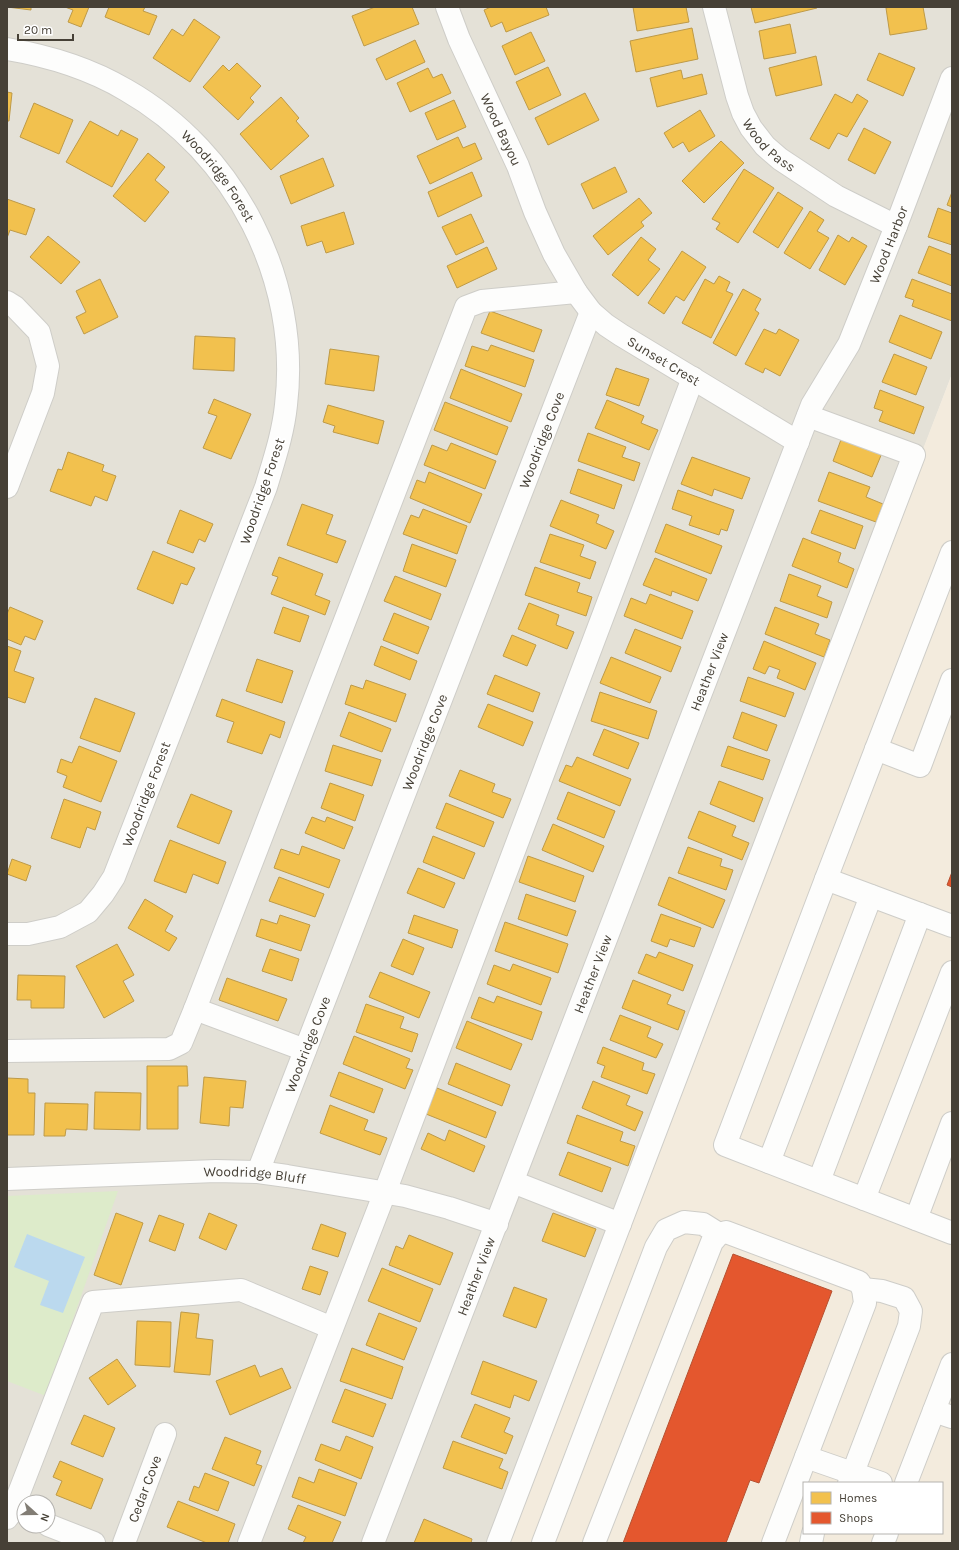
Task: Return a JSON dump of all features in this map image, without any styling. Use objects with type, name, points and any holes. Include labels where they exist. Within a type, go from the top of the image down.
[{"type":"street","name":"Wood Bayou","points":[[447,7],[459,39],[518,166],[535,212],[554,254]]},
{"type":"street","name":"Wood Pass","points":[[714,7],[737,96],[743,113],[751,128],[765,146],[780,159],[836,196],[896,226]]},
{"type":"street","name":"Woodridge Forest","points":[[7,49],[32,53],[64,62],[96,74],[126,90],[166,117],[205,154],[226,180],[245,209],[260,239],[270,264],[281,304],[286,337],[288,371],[286,405],[281,439],[266,487],[114,877],[103,894],[88,912],[60,927],[28,934],[7,934]]},
{"type":"street","name":"Wood Harbor","points":[[810,411],[849,344],[896,226],[952,78]]},
{"type":"street","name":"Sunset Crest","points":[[554,254],[576,292],[591,312],[606,325],[798,442]]},
{"type":"street","points":[[7,1051],[169,1049],[180,1043],[195,1009],[466,307],[482,301],[576,292]]},
{"type":"street","points":[[7,302],[39,332],[48,366],[43,393],[7,486]]},
{"type":"street","name":"Woodridge Cove","points":[[258,1172],[591,312]]},
{"type":"street","points":[[250,1543],[385,1192],[693,378]]},
{"type":"street","name":"Heather View","points":[[373,1543],[810,411]]},
{"type":"street","points":[[498,1543],[914,455],[810,411]]},
{"type":"street","points":[[952,552],[725,1145],[952,1233]]},
{"type":"street","points":[[876,749],[920,766],[952,680]]},
{"type":"street","points":[[826,879],[952,926]]},
{"type":"street","points":[[769,1162],[871,896]]},
{"type":"street","points":[[819,1181],[920,914]]},
{"type":"street","points":[[864,1199],[952,972]]},
{"type":"street","points":[[195,1009],[305,1050]]},
{"type":"street","points":[[916,1219],[952,1123]]},
{"type":"street","name":"Woodridge Bluff","points":[[7,1179],[216,1171],[258,1172],[405,1196],[449,1208],[497,1224]]},
{"type":"street","points":[[513,1182],[620,1224]]},
{"type":"street","points":[[544,1543],[656,1248],[666,1230],[684,1222],[704,1224],[718,1234]]},
{"type":"street","points":[[594,1543],[712,1242],[718,1234],[726,1232],[859,1282],[863,1289],[865,1303],[773,1543]]},
{"type":"street","points":[[851,1478],[909,1326],[911,1311],[904,1298],[882,1291],[863,1289]]},
{"type":"street","points":[[12,1514],[93,1302],[241,1290],[332,1328]]},
{"type":"street","points":[[907,1482],[943,1414],[952,1364]]},
{"type":"street","name":"Cedar Cove","points":[[124,1543],[165,1434]]},
{"type":"street","points":[[806,1457],[851,1478],[875,1482]]},
{"type":"street","points":[[56,1528],[94,1543]]},
{"type":"shaded area","points":[[7,7],[952,7],[952,374],[505,1543],[7,1543]]},
{"type":"shaded area","points":[[952,374],[952,1543],[505,1543],[923,449]]},
{"type":"green space","points":[[118,1191],[46,1396],[7,1381],[7,1196]]},
{"type":"water","points":[[27,1234],[85,1257],[63,1313],[40,1305],[49,1281],[14,1267]]},
{"type":"building: Homes","points":[[7,7],[31,7],[31,10]]},
{"type":"building: Homes","points":[[65,7],[89,7],[81,27],[68,22],[73,10]]},
{"type":"building: Homes","points":[[109,7],[145,7],[143,11],[157,16],[149,35],[105,17]]},
{"type":"building: Homes","points":[[375,7],[412,7],[419,24],[364,46],[352,16]]},
{"type":"building: Homes","points":[[491,7],[546,7],[549,15],[506,32],[502,22],[491,27],[484,10]]},
{"type":"building: Homes","points":[[633,7],[686,7],[689,22],[637,31]]},
{"type":"building: Homes","points":[[751,7],[817,7],[817,8],[755,23]]},
{"type":"building: Homes","points":[[923,7],[927,29],[890,35],[886,8]]},
{"type":"building: Homes","points":[[194,19],[220,37],[190,82],[153,58],[172,29],[183,36]]},
{"type":"building: Homes","points":[[790,24],[796,53],[764,59],[759,31]]},
{"type":"building: Homes","points":[[692,28],[698,59],[636,72],[630,41]]},
{"type":"building: Homes","points":[[531,32],[545,61],[515,75],[502,46]]},
{"type":"building: Homes","points":[[415,40],[425,62],[386,80],[376,59]]},
{"type":"building: Homes","points":[[879,53],[915,68],[903,96],[867,80]]},
{"type":"building: Homes","points":[[816,56],[822,85],[776,96],[769,68]]},
{"type":"building: Homes","points":[[237,63],[261,86],[250,98],[254,102],[238,120],[203,87],[223,65],[229,71]]},
{"type":"building: Homes","points":[[548,67],[561,95],[529,110],[516,82]]},
{"type":"building: Homes","points":[[428,68],[433,78],[442,74],[451,93],[410,112],[397,83]]},
{"type":"building: Homes","points":[[681,70],[683,79],[702,74],[707,94],[657,107],[650,78]]},
{"type":"building: Homes","points":[[7,92],[12,93],[9,121],[7,121]]},
{"type":"building: Homes","points":[[585,93],[599,120],[548,145],[535,118]]},
{"type":"building: Homes","points":[[835,94],[852,103],[857,94],[868,101],[847,137],[838,133],[829,149],[810,139]]},
{"type":"building: Homes","points":[[281,97],[299,118],[296,121],[309,136],[271,170],[240,134]]},
{"type":"building: Homes","points":[[454,100],[466,127],[437,140],[425,113]]},
{"type":"building: Homes","points":[[34,103],[73,120],[59,154],[20,137]]},
{"type":"building: Homes","points":[[700,110],[715,136],[689,152],[683,142],[673,148],[664,133]]},
{"type":"building: Homes","points":[[90,121],[118,136],[121,130],[138,139],[112,187],[66,162]]},
{"type":"building: Homes","points":[[864,128],[891,142],[875,174],[848,160]]},
{"type":"building: Homes","points":[[458,137],[463,148],[475,143],[482,159],[430,184],[417,156]]},
{"type":"building: Homes","points":[[721,141],[744,163],[704,203],[682,181]]},
{"type":"building: Homes","points":[[148,153],[165,167],[155,180],[169,192],[145,222],[113,196]]},
{"type":"building: Homes","points":[[323,158],[334,186],[291,204],[280,176]]},
{"type":"building: Homes","points":[[615,167],[627,192],[593,209],[581,184]]},
{"type":"building: Homes","points":[[744,169],[774,188],[738,243],[716,229],[720,223],[712,219]]},
{"type":"building: Homes","points":[[472,172],[482,196],[438,217],[428,192]]},
{"type":"building: Homes","points":[[778,192],[803,208],[778,248],[753,232]]},
{"type":"building: Homes","points":[[952,192],[952,207],[947,205]]},
{"type":"building: Homes","points":[[639,198],[652,213],[641,222],[644,226],[608,255],[593,236]]},
{"type":"building: Homes","points":[[7,199],[35,209],[26,235],[10,230],[7,238]]},
{"type":"building: Homes","points":[[938,208],[952,213],[952,245],[928,237]]},
{"type":"building: Homes","points":[[810,211],[824,220],[817,231],[829,238],[810,269],[784,253]]},
{"type":"building: Homes","points":[[344,212],[354,244],[326,253],[322,241],[307,246],[301,226]]},
{"type":"building: Homes","points":[[471,214],[484,242],[456,255],[442,227]]},
{"type":"building: Homes","points":[[838,235],[849,242],[852,237],[867,246],[845,285],[819,270]]},
{"type":"building: Homes","points":[[48,236],[80,262],[61,284],[30,257]]},
{"type":"building: Homes","points":[[641,237],[656,249],[648,260],[660,269],[638,296],[612,275]]},
{"type":"building: Homes","points":[[929,246],[952,255],[952,286],[918,273]]},
{"type":"building: Homes","points":[[487,247],[497,269],[457,288],[447,266]]},
{"type":"building: Homes","points":[[682,251],[706,267],[684,301],[676,296],[664,314],[648,303]]},
{"type":"building: Homes","points":[[719,276],[730,282],[726,291],[733,294],[711,338],[682,323],[705,279],[714,284]]},
{"type":"building: Homes","points":[[100,279],[118,317],[84,334],[76,317],[86,312],[76,291]]},
{"type":"building: Homes","points":[[912,279],[952,294],[952,321],[912,306],[914,300],[905,297]]},
{"type":"building: Homes","points":[[743,289],[761,299],[755,310],[759,313],[736,356],[713,343]]},
{"type":"building: Homes","points":[[490,311],[542,330],[534,352],[481,333]]},
{"type":"building: Homes","points":[[900,315],[942,332],[931,359],[889,342]]},
{"type":"building: Homes","points":[[764,329],[776,334],[779,329],[799,340],[780,376],[765,368],[763,373],[745,364]]},
{"type":"building: Homes","points":[[195,336],[235,338],[234,371],[193,369]]},
{"type":"building: Homes","points":[[491,345],[534,360],[525,387],[465,366],[472,346],[488,351]]},
{"type":"building: Homes","points":[[330,349],[379,356],[374,391],[325,384]]},
{"type":"building: Homes","points":[[894,354],[927,367],[916,395],[882,382]]},
{"type":"building: Homes","points":[[616,368],[649,379],[639,406],[606,395]]},
{"type":"building: Homes","points":[[461,369],[522,394],[511,422],[450,398]]},
{"type":"building: Homes","points":[[880,390],[924,407],[914,434],[879,421],[883,411],[874,408]]},
{"type":"building: Homes","points":[[214,399],[251,414],[231,459],[203,448],[217,416],[208,413]]},
{"type":"building: Homes","points":[[607,400],[644,416],[641,423],[658,430],[649,450],[595,428]]},
{"type":"building: Homes","points":[[445,402],[508,427],[497,455],[434,430]]},
{"type":"building: Homes","points":[[328,405],[384,421],[378,444],[333,432],[335,426],[323,422]]},
{"type":"building: Homes","points":[[588,433],[626,447],[622,457],[640,463],[634,481],[578,461]]},
{"type":"building: Homes","points":[[842,437],[882,453],[872,477],[833,461]]},
{"type":"building: Homes","points":[[451,443],[496,461],[485,489],[424,465],[432,445],[447,451]]},
{"type":"building: Homes","points":[[68,452],[104,465],[102,471],[116,476],[107,501],[95,496],[91,506],[50,491],[58,469],[62,470]]},
{"type":"building: Homes","points":[[692,457],[750,478],[742,499],[714,489],[712,496],[681,484]]},
{"type":"building: Homes","points":[[578,469],[622,485],[614,509],[570,493]]},
{"type":"building: Homes","points":[[429,472],[482,494],[470,523],[410,498],[417,480],[425,483]]},
{"type":"building: Homes","points":[[829,472],[870,487],[866,497],[883,504],[876,522],[818,501]]},
{"type":"building: Homes","points":[[678,490],[734,510],[727,531],[721,529],[719,535],[689,525],[692,516],[672,509]]},
{"type":"building: Homes","points":[[561,500],[599,515],[596,523],[614,531],[606,549],[550,526]]},
{"type":"building: Homes","points":[[302,504],[333,515],[326,534],[346,541],[337,563],[287,545]]},
{"type":"building: Homes","points":[[423,509],[467,526],[457,554],[403,534],[411,515],[419,518]]},
{"type":"building: Homes","points":[[180,510],[213,524],[205,542],[199,539],[193,553],[167,543]]},
{"type":"building: Homes","points":[[820,510],[863,526],[855,549],[811,533]]},
{"type":"building: Homes","points":[[666,524],[722,546],[711,574],[655,552]]},
{"type":"building: Homes","points":[[550,534],[584,545],[580,556],[596,562],[590,579],[540,562]]},
{"type":"building: Homes","points":[[803,538],[841,553],[838,562],[854,569],[847,588],[792,566]]},
{"type":"building: Homes","points":[[412,544],[456,560],[446,587],[403,571]]},
{"type":"building: Homes","points":[[153,551],[195,568],[187,585],[181,583],[173,604],[137,589]]},
{"type":"building: Homes","points":[[279,557],[323,574],[315,595],[330,601],[325,615],[271,594],[278,577],[272,575]]},
{"type":"building: Homes","points":[[655,558],[707,579],[698,601],[672,591],[671,596],[643,585]]},
{"type":"building: Homes","points":[[535,567],[580,583],[577,592],[592,597],[586,616],[525,595]]},
{"type":"building: Homes","points":[[789,574],[821,586],[817,596],[832,602],[827,618],[780,601]]},
{"type":"building: Homes","points":[[395,576],[441,594],[431,620],[384,601]]},
{"type":"building: Homes","points":[[650,594],[693,611],[682,639],[624,616],[631,598],[646,604]]},
{"type":"building: Homes","points":[[529,603],[559,615],[556,625],[574,632],[567,649],[518,629]]},
{"type":"building: Homes","points":[[10,607],[43,621],[35,640],[25,636],[21,645],[7,639],[7,614]]},
{"type":"building: Homes","points":[[283,607],[309,616],[300,642],[274,633]]},
{"type":"building: Homes","points":[[775,607],[819,624],[815,634],[830,640],[824,657],[765,634]]},
{"type":"building: Homes","points":[[394,613],[429,627],[418,654],[383,640]]},
{"type":"building: Homes","points":[[635,629],[681,647],[671,672],[625,653]]},
{"type":"building: Homes","points":[[512,635],[536,645],[527,666],[503,656]]},
{"type":"building: Homes","points":[[764,641],[816,663],[805,690],[777,678],[780,670],[769,666],[765,674],[753,669]]},
{"type":"building: Homes","points":[[7,646],[21,651],[14,671],[34,678],[25,703],[7,697]]},
{"type":"building: Homes","points":[[381,646],[417,661],[410,680],[374,665]]},
{"type":"building: Homes","points":[[611,657],[661,677],[650,703],[600,683]]},
{"type":"building: Homes","points":[[257,659],[293,671],[282,703],[246,691]]},
{"type":"building: Homes","points":[[495,675],[540,693],[533,712],[487,694]]},
{"type":"building: Homes","points":[[748,677],[794,693],[785,717],[740,701]]},
{"type":"building: Homes","points":[[366,680],[406,694],[396,722],[345,704],[351,685],[363,689]]},
{"type":"building: Homes","points":[[600,692],[657,711],[648,739],[591,721]]},
{"type":"building: Homes","points":[[95,698],[135,713],[120,752],[80,738]]},
{"type":"building: Homes","points":[[222,699],[285,722],[280,738],[270,734],[262,754],[227,742],[234,722],[216,716]]},
{"type":"building: Homes","points":[[488,704],[533,722],[523,746],[478,727]]},
{"type":"building: Homes","points":[[349,712],[391,729],[382,752],[340,736]]},
{"type":"building: Homes","points":[[742,712],[777,725],[767,751],[733,738]]},
{"type":"building: Homes","points":[[604,729],[639,743],[628,769],[593,755]]},
{"type":"building: Homes","points":[[333,745],[381,760],[372,786],[325,771]]},
{"type":"building: Homes","points":[[79,746],[117,761],[101,802],[63,787],[67,776],[57,772],[61,759],[72,763]]},
{"type":"building: Homes","points":[[728,746],[770,760],[763,780],[721,766]]},
{"type":"building: Homes","points":[[577,757],[631,779],[620,806],[559,781],[566,765],[572,767]]},
{"type":"building: Homes","points":[[460,770],[495,784],[492,792],[511,799],[503,818],[449,796]]},
{"type":"building: Homes","points":[[719,781],[763,798],[754,822],[710,804]]},
{"type":"building: Homes","points":[[330,783],[364,795],[355,821],[321,808]]},
{"type":"building: Homes","points":[[568,792],[615,811],[604,838],[557,819]]},
{"type":"building: Homes","points":[[191,794],[232,811],[219,844],[177,827]]},
{"type":"building: Homes","points":[[64,799],[101,812],[95,830],[87,827],[80,848],[51,838]]},
{"type":"building: Homes","points":[[446,803],[494,822],[484,847],[436,828]]},
{"type":"building: Homes","points":[[699,811],[736,826],[732,836],[749,843],[742,860],[688,838]]},
{"type":"building: Homes","points":[[312,817],[325,822],[327,817],[353,827],[344,849],[305,833]]},
{"type":"building: Homes","points":[[553,824],[604,846],[593,872],[542,850]]},
{"type":"building: Homes","points":[[433,836],[475,853],[464,879],[423,862]]},
{"type":"building: Homes","points":[[170,840],[226,862],[218,884],[193,874],[186,893],[154,881]]},
{"type":"building: Homes","points":[[302,846],[340,860],[329,888],[274,868],[281,849],[299,855]]},
{"type":"building: Homes","points":[[688,847],[722,859],[720,866],[733,870],[726,890],[678,873]]},
{"type":"building: Homes","points":[[528,856],[584,876],[575,902],[519,882]]},
{"type":"building: Homes","points":[[12,859],[31,866],[26,881],[7,874]]},
{"type":"building: Homes","points":[[418,868],[455,883],[444,908],[407,893]]},
{"type":"building: Homes","points":[[279,877],[324,894],[315,917],[269,901]]},
{"type":"building: Homes","points":[[669,877],[725,900],[713,928],[658,905]]},
{"type":"building: Homes","points":[[526,894],[576,911],[567,936],[518,919]]},
{"type":"building: Homes","points":[[145,899],[173,916],[165,931],[177,938],[169,951],[128,928]]},
{"type":"building: Homes","points":[[661,914],[701,928],[694,947],[670,939],[667,947],[651,941]]},
{"type":"building: Homes","points":[[280,915],[310,925],[301,951],[256,936],[261,919],[277,924]]},
{"type":"building: Homes","points":[[414,915],[458,930],[452,948],[408,933]]},
{"type":"building: Homes","points":[[505,922],[568,944],[558,973],[495,951]]},
{"type":"building: Homes","points":[[403,939],[424,948],[413,975],[391,966]]},
{"type":"building: Homes","points":[[117,944],[134,975],[123,981],[134,1001],[104,1018],[76,966]]},
{"type":"building: Homes","points":[[270,949],[299,959],[292,981],[262,971]]},
{"type":"building: Homes","points":[[659,952],[693,965],[683,991],[638,973],[646,954],[656,958]]},
{"type":"building: Homes","points":[[513,964],[551,978],[541,1005],[487,984],[494,965],[510,971]]},
{"type":"building: Homes","points":[[380,972],[430,992],[419,1018],[369,997]]},
{"type":"building: Homes","points":[[18,975],[65,976],[64,1008],[31,1008],[31,1000],[17,1000]]},
{"type":"building: Homes","points":[[227,978],[287,999],[278,1021],[219,1000]]},
{"type":"building: Homes","points":[[633,980],[671,995],[667,1004],[685,1011],[678,1030],[622,1008]]},
{"type":"building: Homes","points":[[497,996],[542,1012],[532,1040],[471,1018],[479,997],[494,1003]]},
{"type":"building: Homes","points":[[366,1004],[404,1017],[400,1028],[418,1034],[412,1052],[356,1032]]},
{"type":"building: Homes","points":[[620,1015],[651,1027],[647,1037],[663,1044],[656,1058],[610,1040]]},
{"type":"building: Homes","points":[[467,1021],[522,1044],[511,1070],[456,1048]]},
{"type":"building: Homes","points":[[354,1036],[410,1059],[406,1068],[413,1070],[405,1089],[343,1064]]},
{"type":"building: Homes","points":[[603,1047],[644,1063],[642,1070],[655,1074],[647,1094],[601,1077],[605,1066],[597,1063]]},
{"type":"building: Homes","points":[[456,1063],[510,1085],[502,1106],[448,1084]]},
{"type":"building: Homes","points":[[147,1066],[187,1066],[188,1086],[178,1086],[178,1129],[147,1129]]},
{"type":"building: Homes","points":[[339,1072],[383,1089],[374,1113],[330,1096]]},
{"type":"building: Homes","points":[[204,1077],[246,1081],[243,1108],[230,1107],[229,1126],[200,1123]]},
{"type":"building: Homes","points":[[7,1078],[28,1079],[28,1093],[35,1093],[34,1135],[7,1135]]},
{"type":"building: Homes","points":[[593,1081],[630,1096],[626,1105],[643,1112],[635,1131],[582,1108]]},
{"type":"building: Homes","points":[[437,1088],[496,1112],[486,1138],[426,1114]]},
{"type":"building: Homes","points":[[95,1092],[141,1093],[140,1130],[94,1129]]},
{"type":"building: Homes","points":[[45,1103],[88,1104],[87,1130],[66,1129],[65,1136],[44,1136]]},
{"type":"building: Homes","points":[[330,1105],[368,1120],[364,1130],[387,1138],[380,1155],[320,1133]]},
{"type":"building: Homes","points":[[577,1115],[623,1132],[620,1141],[635,1146],[628,1166],[567,1143]]},
{"type":"building: Homes","points":[[449,1130],[485,1146],[474,1172],[421,1149],[428,1133],[445,1141]]},
{"type":"building: Homes","points":[[568,1152],[611,1168],[602,1192],[559,1175]]},
{"type":"building: Homes","points":[[116,1213],[143,1223],[121,1285],[94,1275]]},
{"type":"building: Homes","points":[[209,1213],[237,1225],[226,1250],[199,1238]]},
{"type":"building: Homes","points":[[553,1213],[596,1229],[585,1257],[542,1241]]},
{"type":"building: Homes","points":[[159,1215],[184,1224],[175,1251],[149,1241]]},
{"type":"building: Homes","points":[[321,1224],[346,1233],[338,1257],[312,1249]]},
{"type":"building: Homes","points":[[409,1235],[453,1253],[440,1285],[389,1265],[396,1246],[403,1249]]},
{"type":"building: Homes","points":[[310,1266],[328,1272],[320,1295],[302,1289]]},
{"type":"building: Homes","points":[[382,1268],[433,1289],[420,1322],[368,1301]]},
{"type":"building: Homes","points":[[514,1287],[547,1299],[536,1328],[503,1316]]},
{"type":"building: Homes","points":[[181,1312],[199,1314],[196,1338],[213,1340],[210,1375],[174,1372]]},
{"type":"building: Homes","points":[[379,1313],[417,1328],[404,1360],[366,1345]]},
{"type":"building: Homes","points":[[137,1321],[171,1322],[170,1367],[135,1365]]},
{"type":"building: Homes","points":[[352,1348],[403,1367],[392,1399],[340,1381]]},
{"type":"building: Homes","points":[[117,1359],[136,1386],[108,1405],[89,1378]]},
{"type":"building: Homes","points":[[483,1361],[537,1381],[529,1401],[514,1395],[510,1408],[471,1394]]},
{"type":"building: Homes","points":[[255,1365],[260,1377],[282,1368],[291,1388],[230,1415],[216,1381]]},
{"type":"building: Homes","points":[[345,1389],[386,1404],[373,1437],[332,1422]]},
{"type":"building: Homes","points":[[475,1404],[510,1418],[504,1432],[513,1436],[506,1454],[461,1437]]},
{"type":"building: Homes","points":[[84,1415],[115,1428],[103,1457],[71,1444]]},
{"type":"building: Homes","points":[[346,1436],[373,1447],[361,1479],[315,1460],[321,1444],[340,1451]]},
{"type":"building: Homes","points":[[225,1437],[261,1451],[256,1464],[262,1466],[254,1486],[212,1469]]},
{"type":"building: Homes","points":[[453,1441],[503,1459],[499,1468],[508,1472],[502,1489],[443,1468]]},
{"type":"building: Homes","points":[[60,1461],[103,1479],[91,1509],[56,1495],[62,1481],[53,1477]]},
{"type":"building: Homes","points":[[319,1469],[357,1483],[345,1516],[292,1497],[299,1477],[314,1483]]},
{"type":"building: Homes","points":[[205,1473],[229,1482],[218,1511],[189,1500],[194,1486],[199,1488]]},
{"type":"building: Homes","points":[[178,1501],[235,1524],[228,1543],[207,1543],[167,1527]]},
{"type":"building: Homes","points":[[298,1505],[341,1522],[332,1543],[303,1543],[306,1537],[288,1529]]},
{"type":"building: Homes","points":[[424,1519],[472,1539],[471,1543],[414,1543]]},
{"type":"building: Shops","points":[[952,872],[952,887],[947,885]]},
{"type":"building: Shops","points":[[733,1254],[832,1291],[759,1483],[750,1480],[726,1543],[623,1543]]}]
